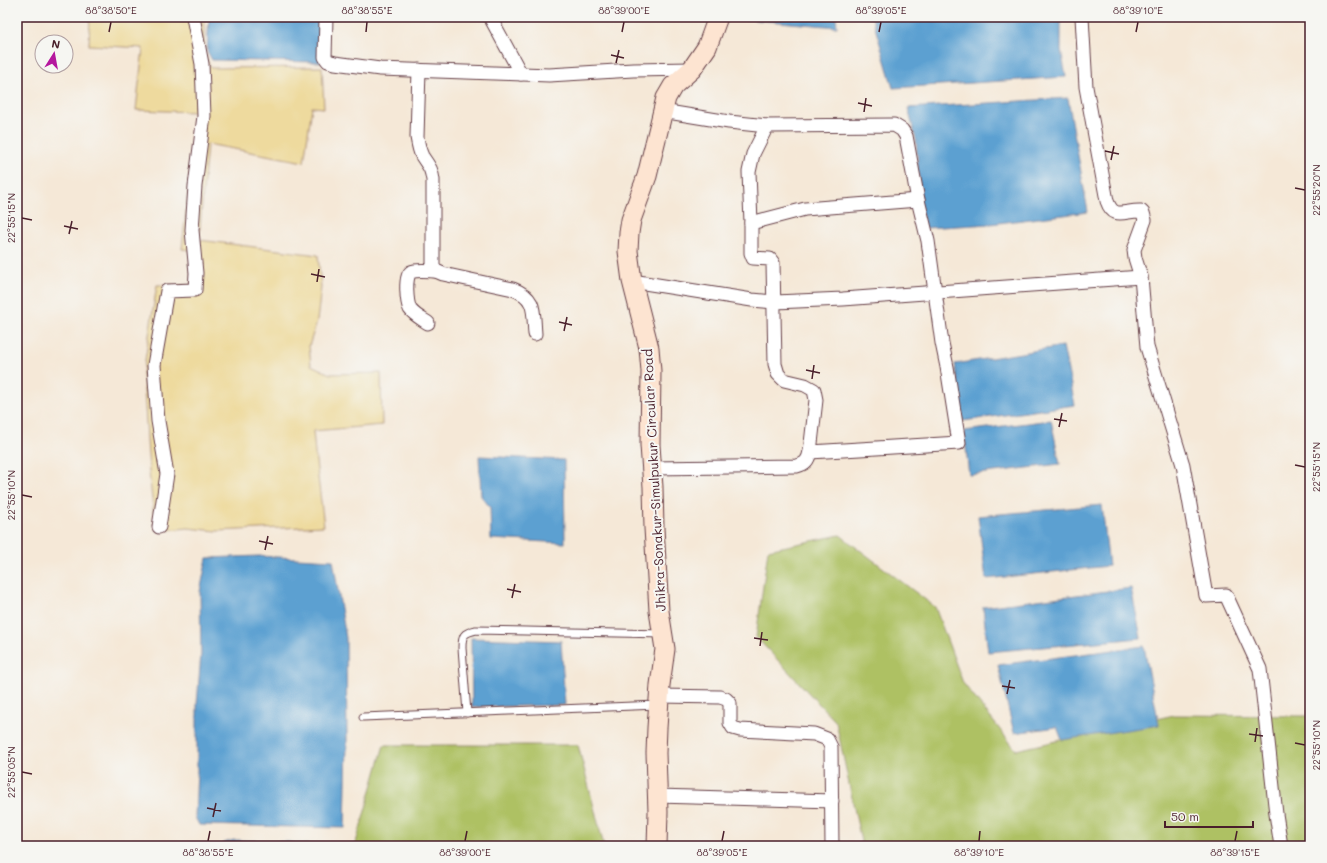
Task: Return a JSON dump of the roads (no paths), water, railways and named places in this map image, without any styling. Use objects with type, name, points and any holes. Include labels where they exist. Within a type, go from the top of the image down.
[{"type":"street","points":[[159,527],[166,474],[158,421],[154,366],[167,291],[196,290],[192,230],[195,186],[204,116],[202,64],[193,17]]},
{"type":"street","points":[[326,17],[325,57],[328,61],[335,63],[380,69],[548,75],[633,70],[692,69]]},
{"type":"street","points":[[490,17],[521,74]]},
{"type":"street","name":"Jhikra-Sonakur-Simulpukur Circular Road","points":[[657,846],[658,796],[656,753],[659,700],[665,649],[657,582],[650,445],[649,348],[632,280],[628,251],[631,220],[647,176],[666,98],[673,86],[692,69],[707,47],[718,17]]},
{"type":"street","points":[[1082,17],[1086,87],[1107,201],[1110,208],[1117,213],[1141,211],[1145,216],[1144,226],[1134,250],[1141,277],[1147,347],[1182,465],[1206,596],[1226,594],[1260,669],[1276,814],[1282,846]]},
{"type":"street","points":[[419,70],[417,137],[422,156],[429,164],[432,171],[432,261],[433,268],[436,271]]},
{"type":"street","points":[[662,111],[729,122],[767,126],[894,125],[902,130],[906,136],[918,200],[928,241],[934,292],[959,443],[810,452]]},
{"type":"street","points":[[652,468],[797,466],[808,460],[816,400],[814,390],[805,385],[784,380],[778,374],[775,364],[775,302],[773,263],[770,259],[753,258],[751,253],[749,183],[750,164],[753,154],[767,126]]},
{"type":"street","points":[[751,223],[805,209],[918,200]]},
{"type":"street","points":[[428,323],[409,307],[406,282],[407,276],[410,272],[436,271],[443,274],[513,289],[523,293],[530,299],[535,334]]},
{"type":"street","points":[[632,280],[752,300],[775,302],[843,299],[1141,277]]},
{"type":"street","points":[[659,700],[720,696],[730,703],[730,723],[733,728],[740,730],[814,734],[826,739],[831,747],[832,846]]},
{"type":"street","points":[[658,796],[832,800]]},
{"type":"lane","points":[[467,713],[462,638],[468,632],[476,630],[663,634]]},
{"type":"lane","points":[[363,717],[467,713],[659,700]]},
{"type":"water","points":[[209,17],[320,17],[321,62],[212,60],[207,51]]},
{"type":"water","points":[[836,17],[837,27],[734,18]]},
{"type":"water","points":[[872,17],[1061,17],[1061,50],[1066,77],[893,88]]},
{"type":"water","points":[[1068,98],[1088,212],[990,224],[925,228],[921,210],[916,140],[908,108]]},
{"type":"water","points":[[1063,346],[1075,405],[963,421],[955,364]]},
{"type":"water","points":[[1051,420],[1060,464],[969,475],[964,431]]},
{"type":"water","points":[[479,456],[564,460],[565,543],[491,539],[490,507],[481,496]]},
{"type":"water","points":[[1102,505],[1109,566],[986,579],[978,516]]},
{"type":"water","points":[[259,556],[333,560],[346,638],[347,743],[345,828],[199,825],[195,817],[197,704],[201,654],[200,592],[207,558]]},
{"type":"water","points":[[1131,588],[1141,638],[988,652],[983,607]]},
{"type":"water","points":[[471,638],[561,641],[565,705],[472,707]]},
{"type":"water","points":[[1144,646],[1159,725],[1062,740],[1057,727],[1014,733],[998,665]]},
{"type":"water","points":[[234,840],[290,842],[315,846],[222,846],[224,843]]}]
